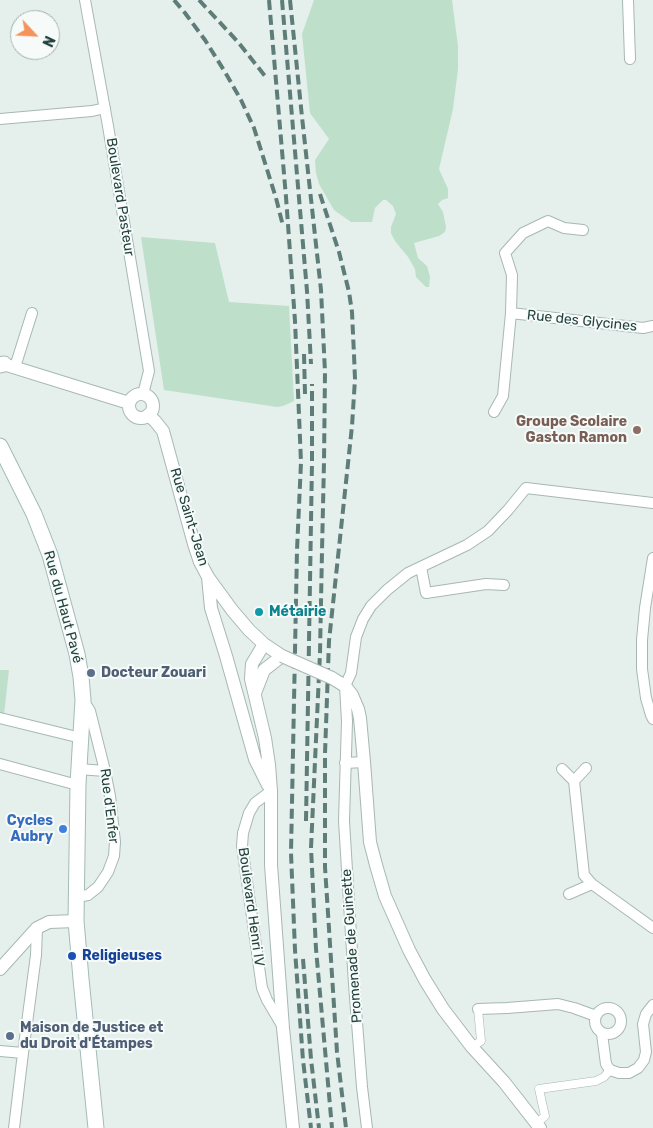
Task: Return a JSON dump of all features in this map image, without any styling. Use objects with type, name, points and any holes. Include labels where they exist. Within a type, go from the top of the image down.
[{"type":"main road","name":"Rue du Haut Pavé","points":[[0,446],[34,514],[50,555],[77,654],[81,677],[83,700],[79,777],[76,921],[96,1128]]},
{"type":"street","name":"Boulevard Pasteur","points":[[85,0],[149,371],[143,394]]},
{"type":"street","points":[[628,0],[630,59]]},
{"type":"street","points":[[0,120],[92,111],[104,108]]},
{"type":"street","name":"Rue des Glycines","points":[[494,412],[503,396],[511,313],[512,274],[505,253],[523,233],[548,221],[564,228],[583,230]]},
{"type":"street","points":[[32,313],[5,365],[129,403]]},
{"type":"street","name":"Rue des Glycines","points":[[511,313],[643,328],[653,326]]},
{"type":"street","points":[[143,394],[151,399],[153,404],[148,415],[142,418],[134,416],[129,409],[129,403],[133,396],[143,394]]},
{"type":"street","name":"Rue Saint-Jean","points":[[148,415],[163,431],[194,544],[200,562],[208,577],[238,617],[264,644],[282,656],[332,678],[345,686]]},
{"type":"street","points":[[610,1070],[604,1077],[596,1080],[539,1088],[545,1116],[538,1126],[443,1009],[424,980],[385,896],[370,842],[360,718],[352,695],[345,686],[351,673],[356,637],[363,619],[371,606],[408,573],[467,545],[488,531],[526,488],[653,504]]},
{"type":"street","points":[[653,558],[642,640],[646,698],[653,719]]},
{"type":"street","points":[[421,567],[426,593],[486,584],[504,585]]},
{"type":"street","name":"Boulevard Henri IV","points":[[208,577],[211,608],[256,759],[271,791]]},
{"type":"street","name":"Boulevard Henri IV","points":[[264,644],[252,664],[251,679],[265,738],[269,765],[271,865],[283,1028],[293,1128]]},
{"type":"street","points":[[255,693],[264,670],[282,656]]},
{"type":"street","name":"Promenade de Guinette","points":[[345,686],[347,721],[344,821],[354,984],[367,1128]]},
{"type":"street","name":"Rue d'Enfer","points":[[77,898],[88,895],[98,887],[108,872],[114,856],[115,842],[105,771],[90,711],[83,700]]},
{"type":"street","points":[[0,718],[82,738]]},
{"type":"street","points":[[345,763],[364,762]]},
{"type":"street","points":[[0,764],[70,783],[79,777],[105,771]]},
{"type":"street","points":[[574,781],[586,768]]},
{"type":"street","points":[[562,769],[574,781],[584,875],[592,884],[653,928]]},
{"type":"street","name":"Boulevard Henri IV","points":[[271,791],[254,803],[243,833],[242,846],[262,988],[283,1028]]},
{"type":"street","points":[[569,894],[592,884]]},
{"type":"street","points":[[0,969],[37,928],[49,922],[76,921]]},
{"type":"street","points":[[14,1128],[36,955],[37,928]]},
{"type":"street","points":[[472,1047],[481,1040],[478,1009],[558,1004],[596,1016]]},
{"type":"street","points":[[602,1034],[607,1035],[616,1032],[620,1026],[620,1017],[614,1010],[602,1009],[596,1016],[594,1023],[602,1034],[606,1064],[610,1070],[619,1073],[629,1073],[638,1068],[644,1060],[646,1052],[644,1024],[646,1014],[653,1004]]},
{"type":"street","points":[[0,1051],[23,1054]]},
{"type":"green space","points":[[314,0],[452,0],[458,46],[458,69],[453,109],[439,169],[448,189],[448,198],[438,204],[443,212],[446,227],[445,232],[439,236],[414,243],[418,258],[427,266],[430,277],[429,287],[426,287],[416,277],[415,269],[391,233],[391,227],[396,214],[393,206],[386,200],[383,200],[375,208],[372,222],[351,222],[334,210],[319,184],[315,160],[329,139],[310,113],[302,34]]},
{"type":"green space","points":[[141,237],[215,243],[229,302],[289,306],[294,401],[277,407],[164,390]]},
{"type":"green space","points":[[0,670],[9,670],[4,715],[0,714]]},
{"type":"railway","points":[[174,0],[205,40],[241,100],[254,128],[283,226]]},
{"type":"railway","points":[[199,0],[238,42],[265,76]]},
{"type":"railway","points":[[269,0],[295,321],[301,462],[297,550],[291,853],[295,950],[303,1060],[311,1128]]},
{"type":"railway","points":[[282,0],[307,291],[311,364]]},
{"type":"railway","points":[[290,0],[321,290],[325,372],[320,653],[311,848],[316,949],[332,1128]]},
{"type":"railway","points":[[320,194],[339,252],[349,292],[352,312],[355,379],[352,426],[329,641],[325,754],[325,867],[337,1052],[346,1128]]},
{"type":"railway","points":[[304,354],[305,394]]},
{"type":"railway","points":[[306,821],[312,384]]},
{"type":"railway","points":[[303,959],[319,1128]]},
{"type":"place","name":"Groupe Scolaire Gaston Ramon","points":[[637,430]]},
{"type":"place","name":"Métairie","points":[[259,612]]},
{"type":"place","name":"Docteur Zouari","points":[[91,673]]},
{"type":"place","name":"Cycles Aubry","points":[[63,829]]},
{"type":"place","name":"Religieuses","points":[[72,956]]},
{"type":"place","name":"Maison de Justice et du Droit d'Étampes","points":[[10,1036]]}]
